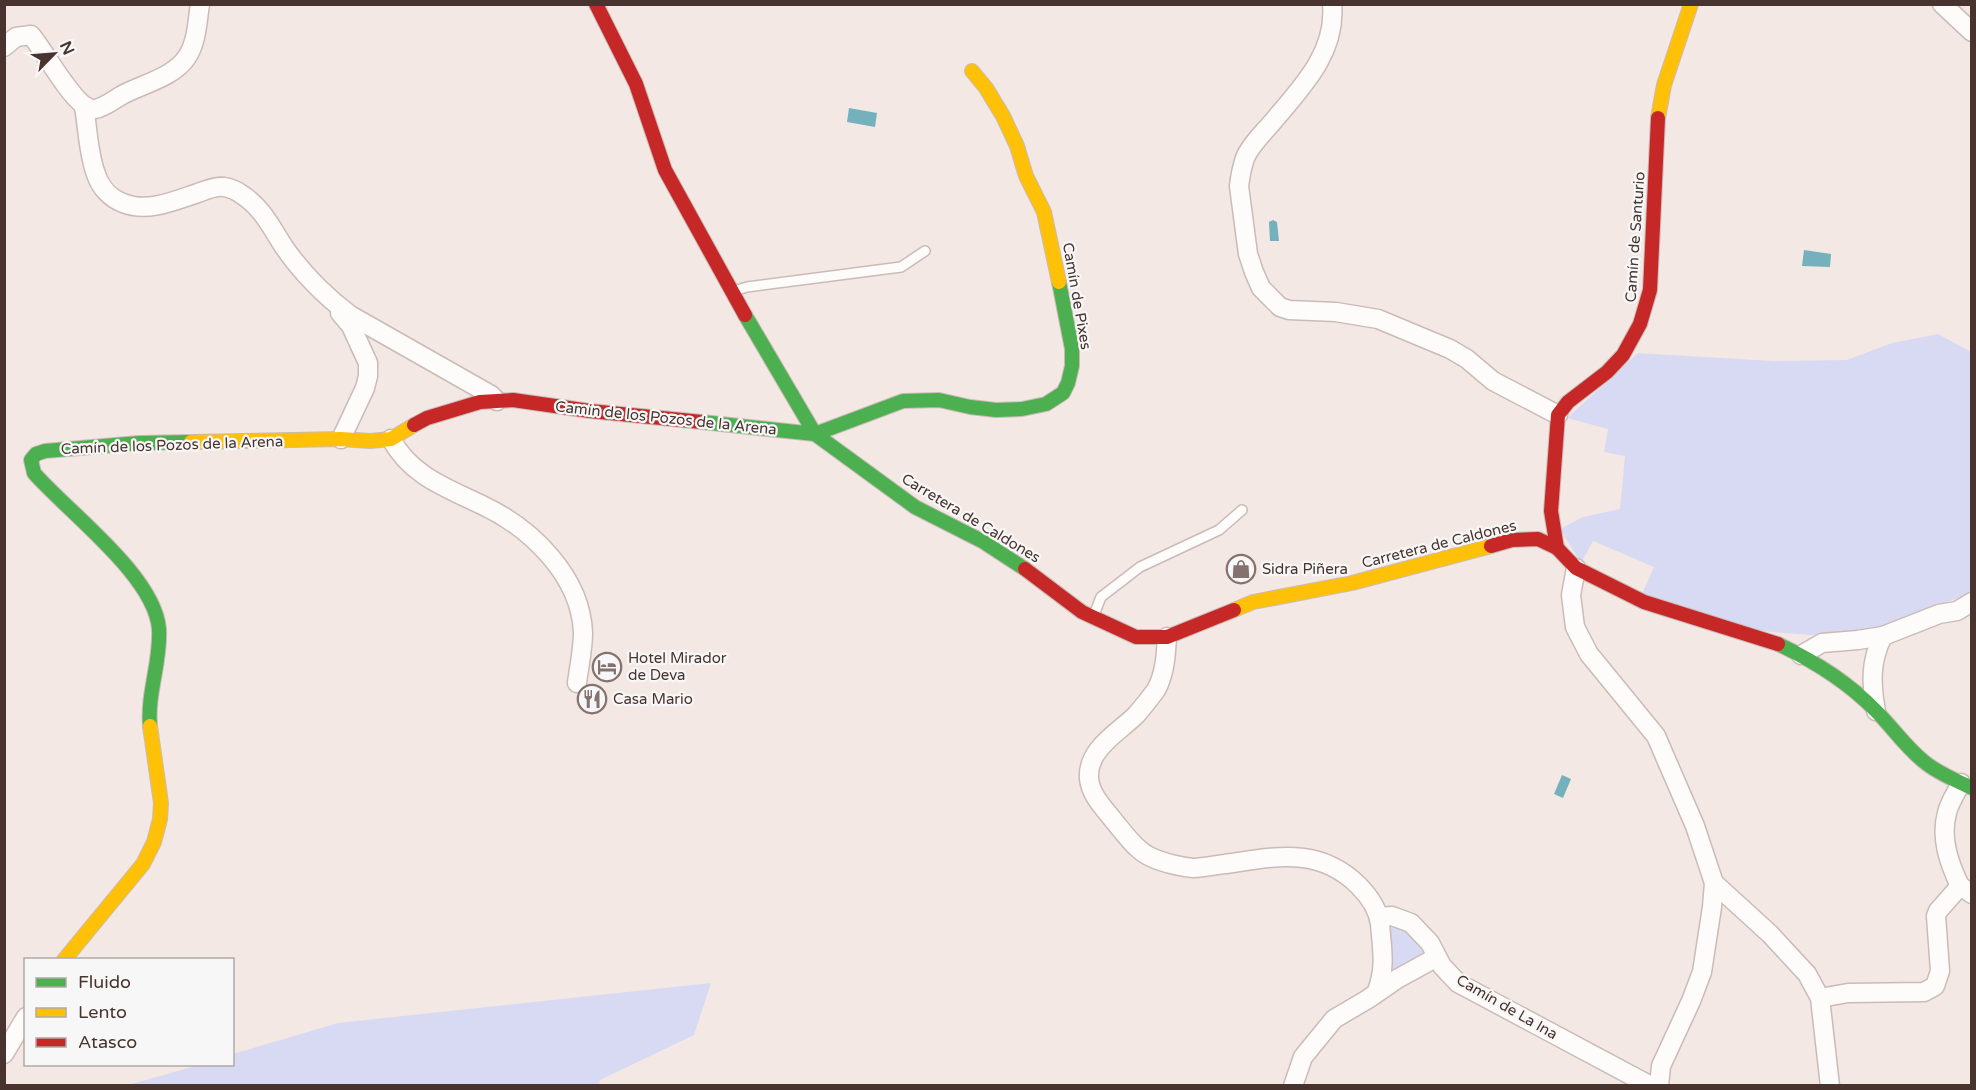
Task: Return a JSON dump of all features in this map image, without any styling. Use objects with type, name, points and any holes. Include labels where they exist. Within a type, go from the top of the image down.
[{"type":"street","points":[[4,47],[16,37],[31,35],[73,96],[84,106],[93,110],[105,106],[185,61],[192,49],[200,4]]},
{"type":"street","name":"Carretera de Caldones","points":[[596,4],[636,84],[665,170],[815,435],[915,507],[982,541],[1031,573],[1082,612],[1136,638],[1167,637],[1253,602],[1352,583],[1512,540],[1538,539],[1557,548],[1576,568],[1644,602],[1774,643],[1801,655],[1833,675],[1876,711],[1907,748],[1929,766],[1966,786]]},
{"type":"street","points":[[1332,4],[1334,20],[1328,47],[1302,86],[1245,157],[1239,186],[1248,254],[1261,288],[1280,307],[1289,310],[1336,312],[1378,319],[1450,349],[1467,358],[1493,381],[1558,415],[1551,511],[1557,548]]},
{"type":"street","name":"Camín de Santurio","points":[[1558,415],[1564,405],[1610,370],[1632,344],[1645,313],[1650,290],[1658,119],[1664,85],[1691,4]]},
{"type":"street","points":[[1942,4],[1971,32]]},
{"type":"street","name":"Camín de Pixes","points":[[815,435],[898,402],[941,400],[977,409],[1033,407],[1048,404],[1061,395],[1067,386],[1072,370],[1072,349],[1047,219],[1043,206],[1034,196],[1022,168],[1018,148],[1005,119],[972,71]]},
{"type":"street","points":[[84,106],[92,162],[97,177],[105,191],[116,201],[143,207],[161,205],[213,188],[225,187],[238,192],[261,210],[285,248],[351,326],[368,363],[368,376],[361,399],[351,414],[341,439]]},
{"type":"street","points":[[330,300],[350,315],[491,395],[496,401]]},
{"type":"street","name":"Camín de los Pozos de la Arena","points":[[66,958],[143,864],[152,848],[159,825],[161,802],[149,717],[158,626],[156,612],[143,591],[95,531],[39,480],[31,467],[31,460],[36,453],[45,450],[140,443],[392,439],[427,418],[480,402],[513,400],[591,411],[815,435]]},
{"type":"street","points":[[392,439],[398,452],[428,479],[485,506],[535,538],[547,551],[577,604],[583,633],[577,684]]},
{"type":"street","points":[[1576,568],[1571,595],[1575,627],[1589,654],[1656,736],[1695,826],[1714,883],[1702,972],[1661,1066],[1659,1086]]},
{"type":"street","points":[[1801,655],[1822,643],[1883,636],[1921,620],[1957,611],[1971,602]]},
{"type":"street","points":[[1876,711],[1871,686],[1873,663],[1883,636]]},
{"type":"street","points":[[1167,637],[1165,661],[1157,688],[1136,714],[1101,745],[1091,765],[1089,779],[1095,796],[1130,841],[1152,858],[1191,868],[1275,857],[1308,858],[1344,872],[1364,891],[1379,917],[1384,961],[1383,975],[1377,991]]},
{"type":"street","points":[[1820,998],[1848,993],[1923,992],[1935,986],[1940,971],[1936,916],[1938,910],[1966,890],[1948,856],[1944,834],[1947,812],[1966,786]]},
{"type":"street","points":[[1714,883],[1778,942],[1807,974],[1820,998],[1830,1086]]},
{"type":"street","name":"Camín de La Ina","points":[[1379,917],[1392,916],[1411,923],[1430,943],[1442,966],[1458,983],[1651,1086]]},
{"type":"street","points":[[1293,1086],[1303,1057],[1334,1019],[1377,991],[1437,957]]},
{"type":"street","points":[[4,1054],[24,1020]]},
{"type":"lane","points":[[732,292],[747,287],[901,267],[925,251]]},
{"type":"lane","points":[[1093,617],[1101,597],[1140,567],[1219,530],[1242,510]]},
{"type":"shaded area","points":[[849,108],[877,113],[875,127],[847,122]]},
{"type":"shaded area","points":[[1273,220],[1277,222],[1279,241],[1270,241],[1269,222]]},
{"type":"shaded area","points":[[1804,250],[1831,254],[1830,267],[1802,266]]},
{"type":"shaded area","points":[[1938,334],[1971,352],[1971,593],[1879,628],[1853,633],[1811,635],[1760,631],[1642,594],[1654,567],[1593,541],[1581,563],[1560,529],[1583,517],[1620,509],[1625,456],[1604,452],[1608,429],[1567,418],[1638,353],[1773,361],[1847,360],[1892,343]]},
{"type":"shaded area","points":[[1562,775],[1571,779],[1563,798],[1554,794]]},
{"type":"shaded area","points":[[1386,921],[1409,930],[1429,956],[1394,976]]},
{"type":"shaded area","points":[[711,983],[694,1035],[600,1080],[599,1085],[128,1085],[195,1066],[234,1066],[234,1054],[338,1023]]},
{"type":"traffic: fast","points":[[702,422],[815,434],[903,401],[939,400],[996,410],[1022,409],[1046,404],[1063,393],[1072,366],[1072,349],[1059,282]]},
{"type":"traffic: fast","points":[[745,315],[815,434],[915,507],[982,541],[1025,569]]},
{"type":"traffic: fast","points":[[150,726],[150,702],[159,641],[159,629],[154,609],[143,588],[127,567],[34,473],[31,460],[36,454],[45,451],[139,443],[191,442]]},
{"type":"traffic: fast","points":[[1778,644],[1818,665],[1843,682],[1866,701],[1927,764],[1972,788]]},
{"type":"traffic: slow","points":[[1658,118],[1664,85],[1691,4]]},
{"type":"traffic: slow","points":[[972,71],[986,88],[1003,116],[1017,146],[1026,176],[1044,212],[1059,282]]},
{"type":"traffic: slow","points":[[191,442],[341,439],[370,441],[391,439],[414,425]]},
{"type":"traffic: slow","points":[[1234,610],[1253,602],[1352,583],[1491,546]]},
{"type":"traffic: slow","points":[[66,958],[143,864],[154,842],[160,819],[161,803],[150,726]]},
{"type":"traffic: jam","points":[[596,4],[636,84],[665,170],[745,315]]},
{"type":"traffic: jam","points":[[1557,548],[1551,511],[1558,415],[1568,402],[1607,372],[1623,355],[1640,324],[1650,290],[1658,118]]},
{"type":"traffic: jam","points":[[414,425],[427,418],[480,402],[513,400],[590,411],[702,422]]},
{"type":"traffic: jam","points":[[1491,546],[1512,540],[1538,539],[1557,548],[1576,568],[1644,602],[1778,644]]},
{"type":"traffic: jam","points":[[1025,569],[1082,612],[1136,637],[1167,637],[1234,610]]},
{"type":"place","name":"Sidra Piñera","points":[[1241,569]]},
{"type":"place","name":"Hotel Mirador de Deva","points":[[607,667]]},
{"type":"place","name":"Casa Mario","points":[[592,699]]}]
